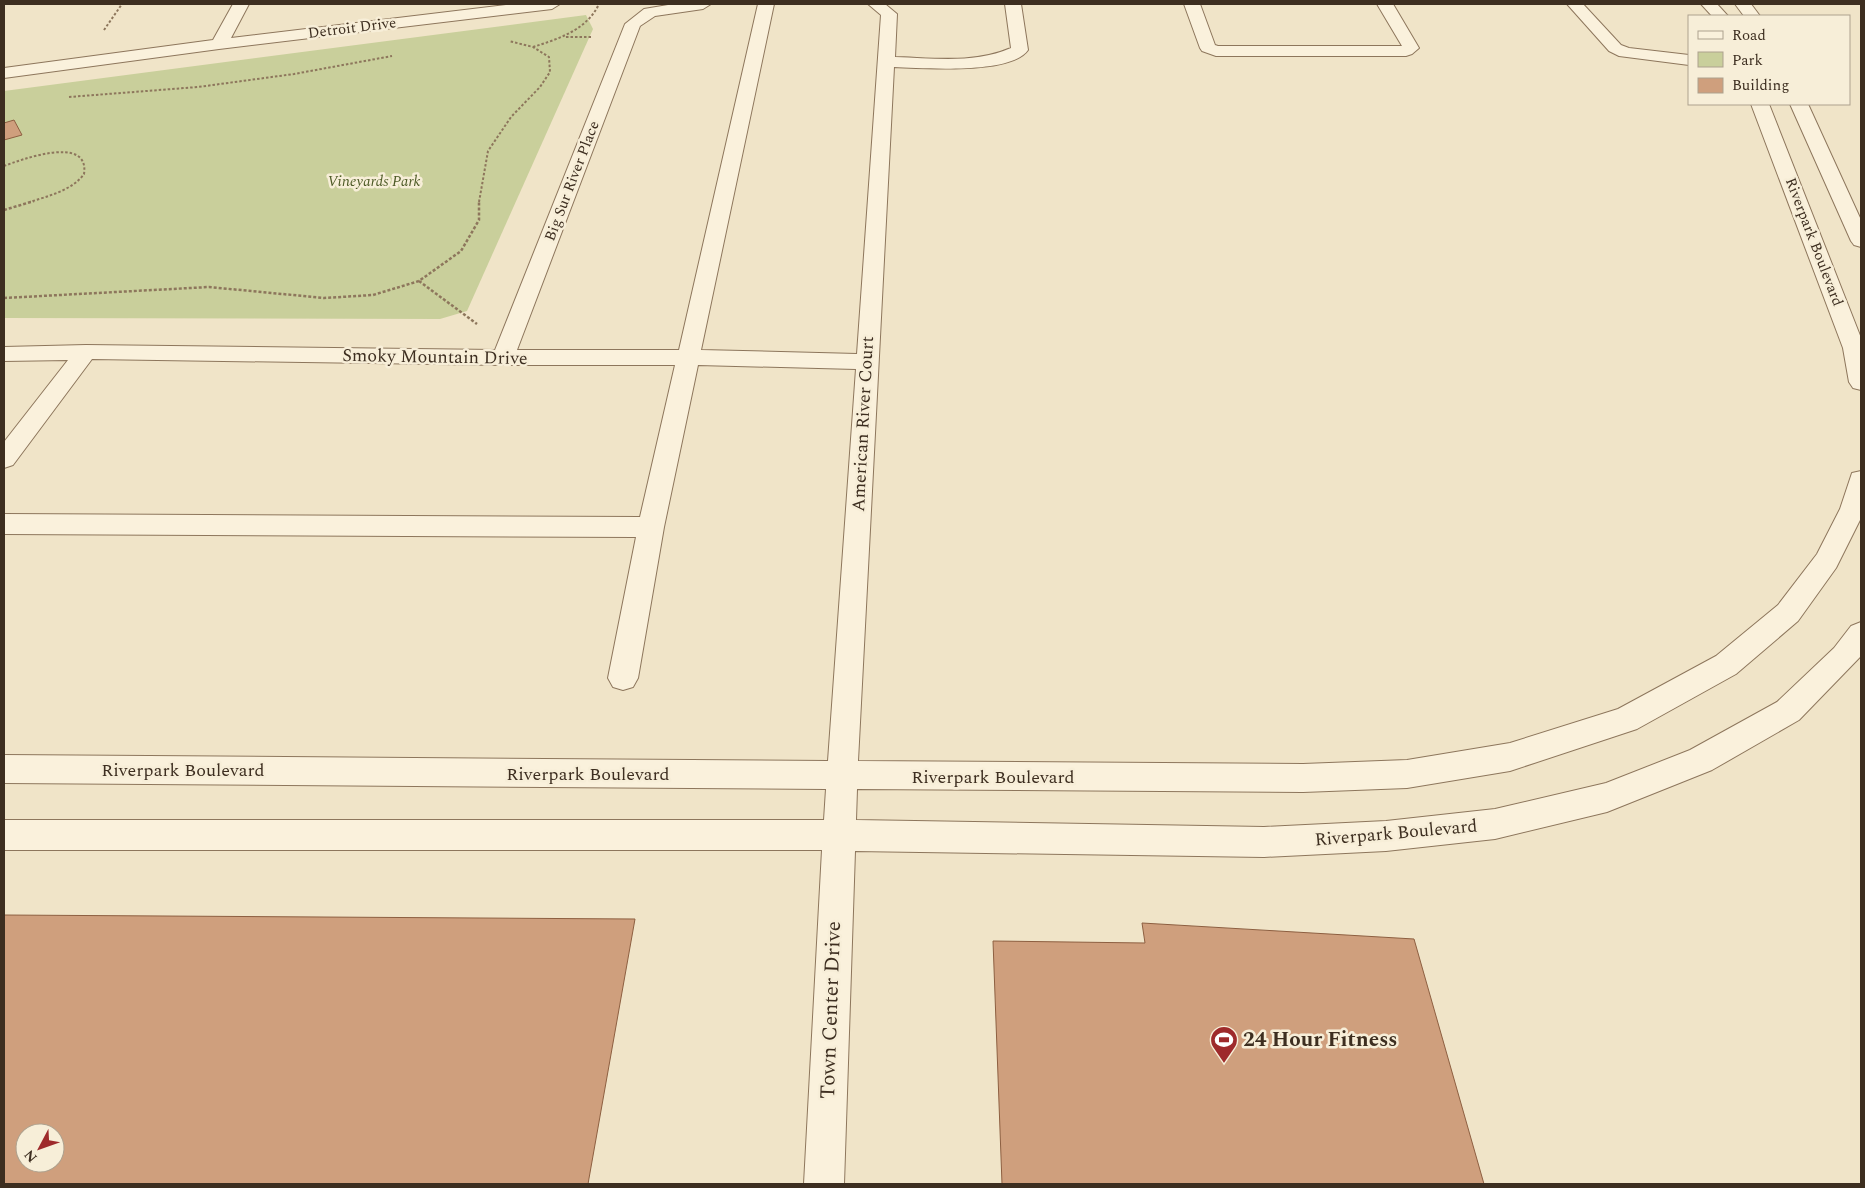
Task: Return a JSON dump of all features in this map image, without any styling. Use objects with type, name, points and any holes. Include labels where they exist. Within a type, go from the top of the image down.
[{"type":"street","points":[[219,44],[241,4]]},
{"type":"street","name":"Detroit Drive","points":[[4,73],[486,8],[552,4]]},
{"type":"street","name":"Big Sur River Place","points":[[503,358],[633,24],[650,12],[703,4]]},
{"type":"street","points":[[623,678],[651,527],[766,4]]},
{"type":"street","points":[[885,62],[988,62],[1006,57],[1020,50],[1013,4]]},
{"type":"street","points":[[1192,4],[1208,48],[1216,51],[1406,51],[1411,48],[1385,4]]},
{"type":"street","points":[[1576,4],[1615,48],[1625,53],[1688,60]]},
{"type":"street","points":[[1709,4],[1719,15]]},
{"type":"street","points":[[1743,4],[1751,15]]},
{"type":"street","name":"American River Court","points":[[839,835],[885,62],[882,9]]},
{"type":"street","name":"Riverpark Boulevard","points":[[1760,105],[1854,348],[1861,382]]},
{"type":"street","points":[[1799,105],[1861,241]]},
{"type":"street","points":[[4,459],[86,352]]},
{"type":"street","name":"Smoky Mountain Drive","points":[[4,354],[86,352],[503,358],[688,357],[866,362]]},
{"type":"street","name":"Riverpark Boulevard","points":[[4,769],[1304,778],[1407,774],[1510,757],[1626,720],[1726,665],[1788,612],[1827,561],[1853,509],[1861,480]]},
{"type":"street","points":[[4,524],[651,527]]},
{"type":"street","name":"Riverpark Boulevard","points":[[4,835],[839,835],[1264,842],[1386,836],[1495,824],[1607,797],[1701,760],[1788,711],[1844,657],[1861,634]]},
{"type":"street","name":"Town Center Drive","points":[[824,1184],[839,835]]},
{"type":"path","points":[[101,33],[122,4]]},
{"type":"path","points":[[565,36],[593,37]]},
{"type":"path","points":[[4,298],[209,287],[258,290],[324,298],[373,295],[419,281],[461,251],[479,220],[479,192],[488,151],[511,116],[540,87],[550,72],[549,57],[533,47],[508,40]]},
{"type":"path","points":[[60,98],[198,87],[294,74],[392,56]]},
{"type":"path","points":[[4,166],[42,154],[56,152],[73,153],[81,158],[85,168],[83,177],[57,192],[4,210]]},
{"type":"path","points":[[419,281],[478,324]]},
{"type":"green space","name":"Vineyards Park","points":[[586,15],[593,29],[467,311],[440,319],[4,318],[4,91]]},
{"type":"building","points":[[14,120],[22,135],[4,140],[4,123]]},
{"type":"building","points":[[4,915],[635,919],[588,1184],[4,1184]]},
{"type":"building","name":"24 Hour Fitness","points":[[1142,923],[1414,939],[1484,1184],[1002,1184],[993,941],[1145,943]]},
{"type":"place","name":"24 Hour Fitness","points":[[1224,1064]]}]
